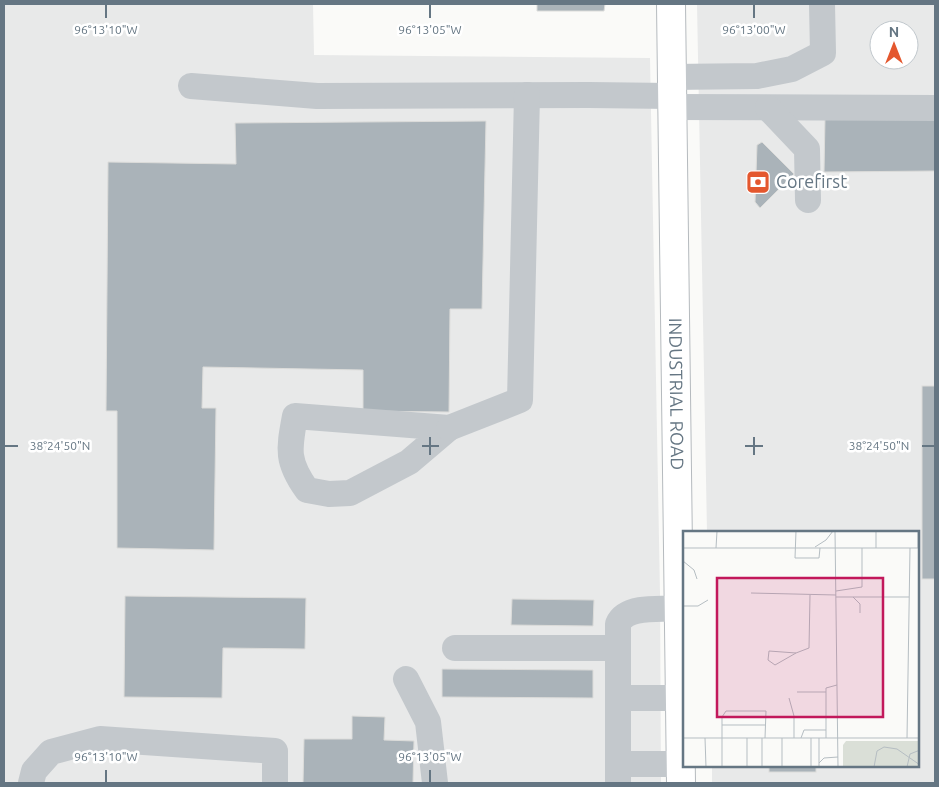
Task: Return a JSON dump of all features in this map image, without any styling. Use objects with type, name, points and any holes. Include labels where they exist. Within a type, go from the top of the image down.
[{"type":"main road","name":"INDUSTRIAL ROAD","points":[[671,4],[681,774]]},
{"type":"lane","points":[[671,94],[792,69],[823,53],[822,4]]},
{"type":"lane","points":[[191,86],[317,96],[671,94],[768,108],[935,108]]},
{"type":"lane","points":[[449,428],[295,416],[290,441],[292,464],[307,490],[328,494],[350,493],[409,462],[449,428],[520,400],[527,95]]},
{"type":"lane","points":[[768,108],[807,149],[808,200]]},
{"type":"lane","points":[[678,608],[634,611],[626,614],[620,619],[618,624],[618,774],[681,774]]},
{"type":"lane","points":[[455,648],[618,648]]},
{"type":"lane","points":[[406,679],[428,722],[435,783]]},
{"type":"lane","points":[[618,698],[680,698]]},
{"type":"lane","points":[[31,783],[34,771],[51,752],[100,739],[275,751],[275,783]]},
{"type":"shaded area","points":[[4,4],[313,4],[314,55],[650,58],[660,593],[661,783],[4,783]]},
{"type":"shaded area","points":[[697,4],[935,4],[935,783],[712,783],[712,767],[919,767],[919,531],[707,531]]},
{"type":"building","points":[[537,4],[605,4],[604,11],[537,11]]},
{"type":"building","points":[[825,118],[935,119],[935,171],[824,172]]},
{"type":"building","points":[[486,121],[482,309],[450,309],[449,412],[363,411],[363,370],[203,367],[202,408],[216,408],[214,550],[117,548],[117,411],[106,411],[108,162],[236,164],[235,123]]},
{"type":"building","points":[[762,142],[794,174],[760,208],[755,202],[757,145]]},
{"type":"building","points":[[922,386],[935,386],[935,579],[922,579]]},
{"type":"building","points":[[125,596],[306,598],[305,649],[223,648],[222,698],[124,697]]},
{"type":"building","points":[[512,599],[594,600],[593,626],[511,625]]},
{"type":"building","points":[[442,669],[593,670],[593,698],[442,697]]},
{"type":"building","points":[[352,716],[385,717],[384,740],[414,741],[413,783],[303,783],[304,739],[352,739]]},
{"type":"building","points":[[769,767],[816,767],[816,772],[769,772]]},
{"type":"place","name":"Corefirst","points":[[758,182]]}]
